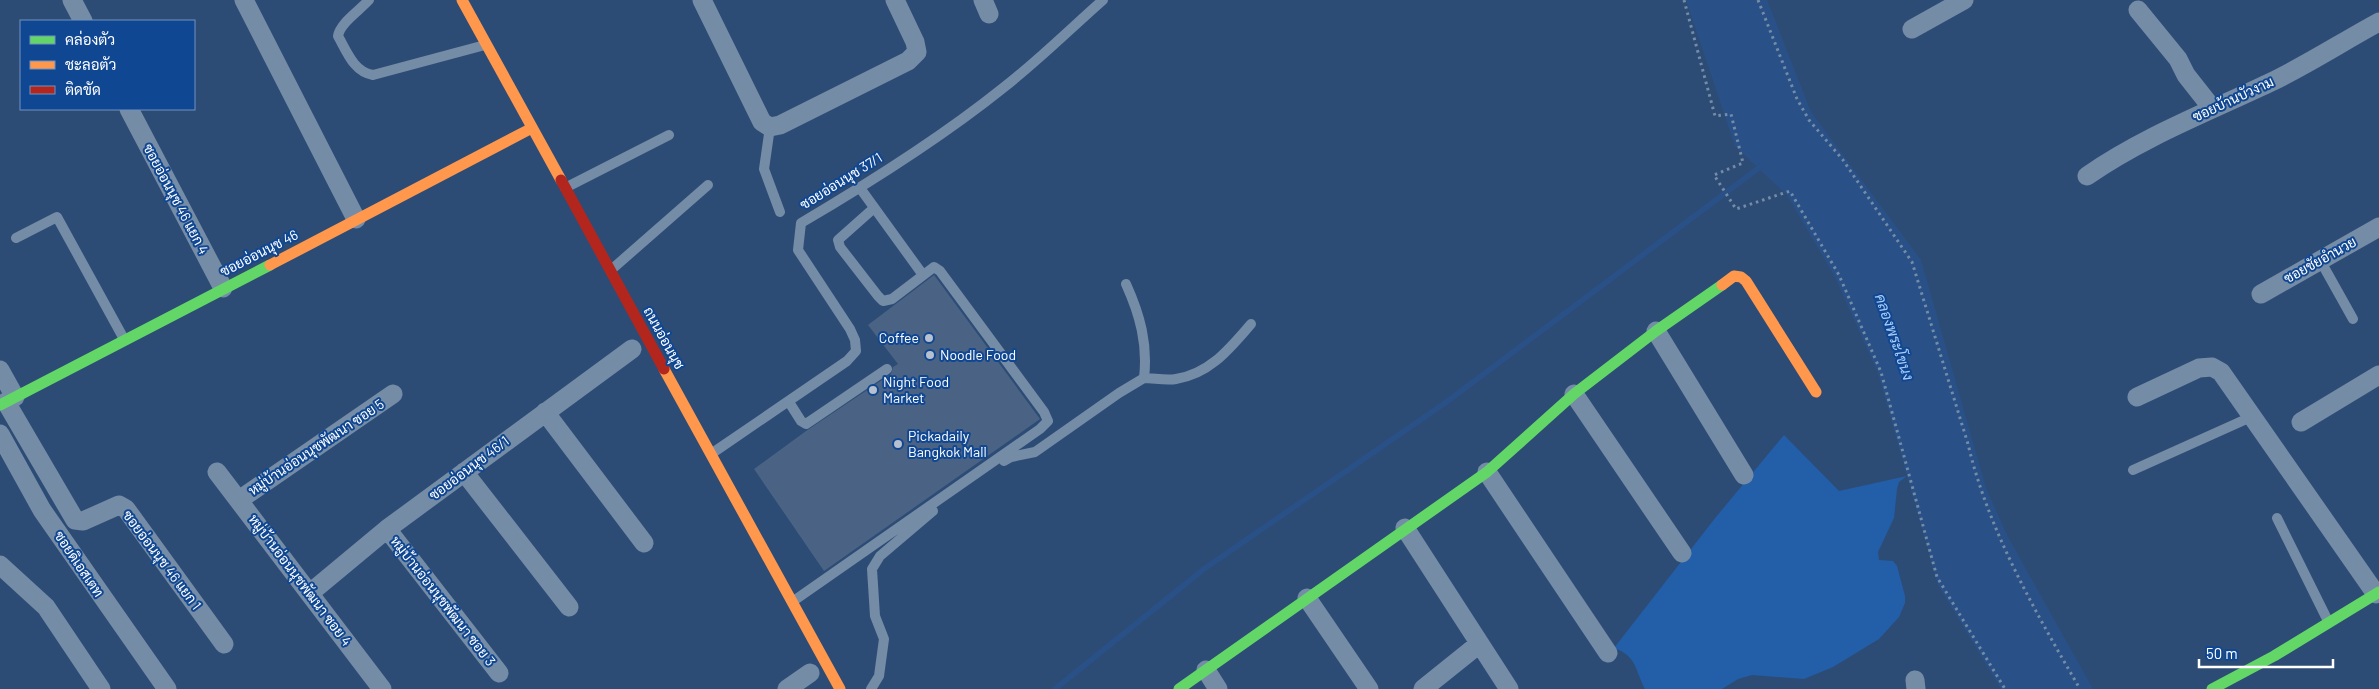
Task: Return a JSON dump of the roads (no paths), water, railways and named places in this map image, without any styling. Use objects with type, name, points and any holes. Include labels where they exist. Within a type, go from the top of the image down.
[{"type":"street","points":[[72,0],[83,20]]},
{"type":"street","points":[[244,0],[356,220]]},
{"type":"street","name":"ถนนอ่อนนุช","points":[[462,0],[610,271],[636,346],[710,455],[791,603],[814,670],[840,689]]},
{"type":"street","points":[[702,0],[762,122],[770,127],[780,126],[908,62],[916,52],[915,42],[895,0]]},
{"type":"street","points":[[1912,29],[1964,0]]},
{"type":"street","points":[[2138,10],[2178,59],[2186,74],[2212,108]]},
{"type":"street","name":"ซอยบ้านบัวงาม","points":[[2086,176],[2110,160],[2212,108],[2271,82],[2379,22]]},
{"type":"street","name":"ซอยอ่อนนุช 46 แยก 4","points":[[130,110],[224,288]]},
{"type":"street","name":"ซอยอ่อนนุช 46","points":[[7,401],[532,128]]},
{"type":"street","name":"ซอยชัยอำนวย","points":[[2261,294],[2379,227]]},
{"type":"street","points":[[1179,689],[1487,472],[1574,394],[1656,331],[1734,276],[1741,277],[1746,281],[1816,392]]},
{"type":"street","points":[[1656,331],[1744,475]]},
{"type":"street","name":"ซอยอ่อนนุช 46/1","points":[[310,593],[387,529],[636,346]]},
{"type":"street","points":[[2137,397],[2199,368],[2212,368],[2221,372],[2251,417],[2378,593],[2240,679],[2212,689]]},
{"type":"street","points":[[0,370],[7,401]]},
{"type":"street","points":[[2301,422],[2379,375]]},
{"type":"street","name":"หมู่บ้านอ่อนนุชพัฒนา ซอย 5","points":[[239,500],[393,394]]},
{"type":"street","points":[[1574,394],[1682,554]]},
{"type":"street","name":"ซอยอ่อนนุช 46 แยก 1","points":[[7,401],[75,520],[83,521],[119,505],[126,509],[224,644]]},
{"type":"street","points":[[545,412],[644,543]]},
{"type":"street","name":"ซอยดิเอสเตท","points":[[0,434],[46,517],[167,689]]},
{"type":"street","name":"หมู่บ้านอ่อนนุชพัฒนา ซอย 4","points":[[217,472],[382,689]]},
{"type":"street","points":[[464,472],[569,607]]},
{"type":"street","points":[[1487,472],[1608,653]]},
{"type":"street","points":[[1406,528],[1509,689]]},
{"type":"street","name":"หมู่บ้านอ่อนนุชพัฒนา ซอย 3","points":[[387,529],[499,673]]},
{"type":"street","points":[[0,564],[46,607],[102,689]]},
{"type":"street","points":[[1307,598],[1369,689]]},
{"type":"street","points":[[1423,689],[1479,644]]},
{"type":"street","points":[[787,689],[814,670]]},
{"type":"street","points":[[1206,670],[1218,689]]},
{"type":"lane","points":[[369,0],[344,24],[338,36],[362,73],[373,75],[486,44]]},
{"type":"lane","name":"ซอยอ่อนนุช 37/1","points":[[710,455],[847,361],[856,351],[855,340],[850,329],[798,250],[801,222],[860,188],[1004,87],[1103,0]]},
{"type":"lane","points":[[770,127],[764,169],[780,212]]},
{"type":"lane","points":[[565,188],[669,134]]},
{"type":"lane","points":[[610,271],[708,185]]},
{"type":"lane","points":[[860,188],[923,275]]},
{"type":"lane","points":[[791,603],[1040,429],[1048,421],[1044,412],[940,271],[934,267],[892,299],[883,301],[840,247],[838,240],[874,208]]},
{"type":"lane","points":[[16,238],[57,217],[125,340]]},
{"type":"lane","points":[[2320,260],[2354,319]]},
{"type":"lane","points":[[1126,284],[1137,308],[1147,353],[1144,378]]},
{"type":"lane","points":[[870,689],[879,676],[883,657],[884,639],[875,616],[872,586],[872,569],[880,556],[934,511],[1011,456],[1035,452],[1119,393],[1144,378],[1175,380],[1203,370],[1219,360],[1251,324]]},
{"type":"lane","points":[[789,402],[800,421],[806,424],[887,369]]},
{"type":"lane","points":[[2133,470],[2251,417]]},
{"type":"lane","points":[[2277,518],[2329,622]]},
{"type":"water","name":"คลองพระโขนง","points":[[1686,0],[1767,0],[1811,112],[1921,260],[1986,488],[2008,537],[2093,689],[2001,689],[1938,585],[1878,373],[1835,277],[1787,195],[1735,146]]},
{"type":"waterway","points":[[1055,689],[1204,569],[1445,403],[1764,164]]},
{"type":"place","name":"Coffee","points":[[929,338]]},
{"type":"place","name":"Noodle Food","points":[[930,355]]},
{"type":"place","name":"Night Food Market","points":[[873,390]]},
{"type":"place","name":"Pickadaily Bangkok Mall","points":[[898,444]]}]
